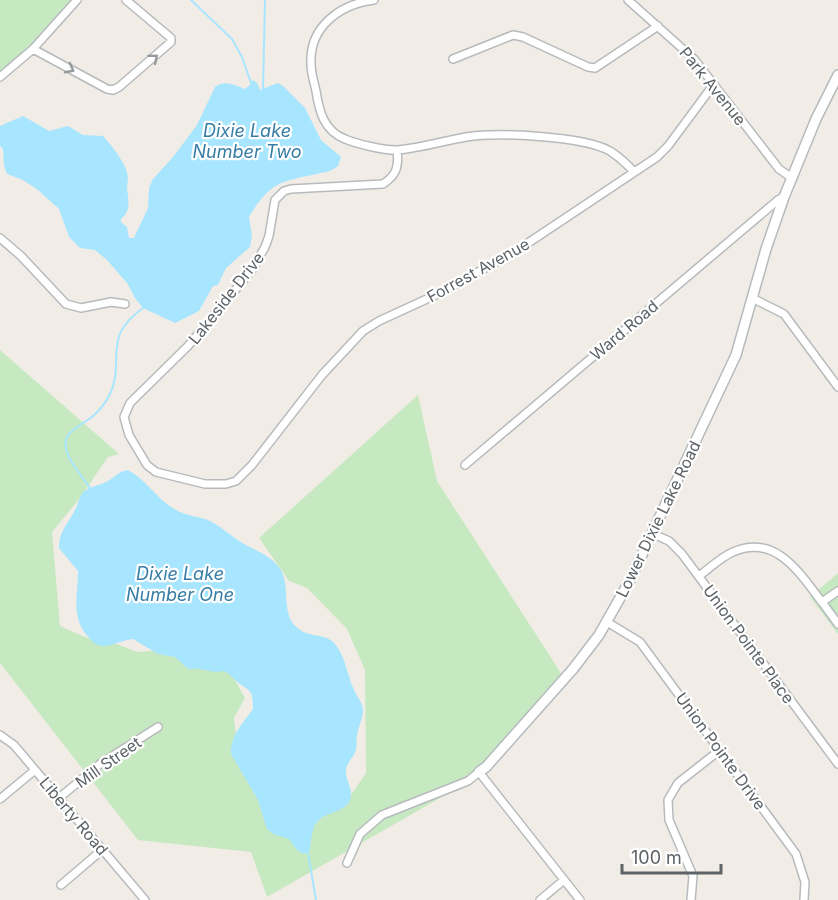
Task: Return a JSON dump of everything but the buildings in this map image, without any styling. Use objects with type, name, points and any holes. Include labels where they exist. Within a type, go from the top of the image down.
[{"type":"street","points":[[0,77],[33,49],[77,0]]},
{"type":"street","points":[[33,49],[107,88],[113,90],[119,87],[171,42],[171,38],[126,0]]},
{"type":"street","points":[[374,0],[343,8],[327,20],[313,46],[311,65],[319,110],[324,123],[334,133],[345,139],[397,150],[494,134],[578,141],[610,151],[634,172]]},
{"type":"street","name":"Park Avenue","points":[[628,0],[694,59],[779,169],[792,178]]},
{"type":"street","points":[[453,59],[513,35],[524,37],[588,67],[595,68],[658,26]]},
{"type":"street","name":"Lower Dixie Lake Road","points":[[347,863],[360,834],[382,815],[457,785],[486,767],[573,669],[607,622],[628,584],[736,355],[784,197],[816,119],[838,75]]},
{"type":"street","name":"Forrest Avenue","points":[[252,465],[322,375],[363,331],[497,262],[634,172],[668,146],[714,84]]},
{"type":"street","name":"Lakeside Drive","points":[[252,465],[236,481],[226,484],[205,484],[156,471],[147,465],[129,435],[124,417],[130,403],[188,346],[252,270],[269,236],[272,205],[279,195],[291,189],[383,184],[391,179],[396,171],[397,150]]},
{"type":"street","name":"Ward Road","points":[[465,465],[769,207],[784,197]]},
{"type":"street","points":[[0,238],[21,256],[66,304],[81,308],[111,302],[125,304]]},
{"type":"street","points":[[752,298],[784,314],[838,387]]},
{"type":"street","name":"Union Pointe Place","points":[[651,533],[669,541],[682,554],[838,764]]},
{"type":"street","points":[[699,576],[731,552],[745,548],[773,551],[792,563],[838,624]]},
{"type":"street","points":[[822,602],[838,591]]},
{"type":"street","name":"Union Pointe Drive","points":[[607,622],[640,642],[796,854],[805,882],[804,900]]},
{"type":"street","name":"Mill Street","points":[[59,798],[100,764],[158,727]]},
{"type":"street","name":"Liberty Road","points":[[0,735],[14,745],[145,900]]},
{"type":"street","points":[[691,900],[693,876],[669,820],[669,800],[678,783],[720,750]]},
{"type":"street","points":[[0,800],[35,770]]},
{"type":"street","points":[[479,772],[580,900]]},
{"type":"street","points":[[61,885],[102,849]]},
{"type":"street","points":[[540,900],[564,880]]},
{"type":"green space","points":[[0,0],[78,0],[65,21],[31,55],[0,73]]},
{"type":"green space","points":[[0,350],[119,454],[108,457],[80,498],[52,532],[60,626],[87,638],[114,643],[138,652],[160,650],[215,661],[232,675],[245,698],[234,718],[238,749],[348,799],[366,773],[365,670],[347,629],[307,588],[289,581],[259,538],[418,395],[437,481],[568,684],[475,778],[267,897],[251,852],[138,840],[0,663]]},
{"type":"green space","points":[[838,573],[838,634],[810,597]]},
{"type":"water","name":"Dixie Lake Number Two","points":[[253,80],[260,90],[278,83],[283,86],[305,108],[321,140],[341,157],[338,166],[333,170],[277,185],[263,197],[249,217],[252,235],[250,247],[226,268],[218,285],[213,286],[199,311],[175,323],[143,308],[127,283],[107,260],[95,250],[80,248],[69,237],[59,209],[38,190],[23,180],[7,174],[4,166],[3,149],[0,146],[0,126],[23,116],[49,131],[68,126],[83,135],[103,136],[126,169],[128,204],[127,212],[121,222],[127,227],[129,238],[134,238],[148,208],[149,188],[153,179],[197,125],[215,87],[225,83],[244,89]]},
{"type":"water","name":"Dixie Lake Number One","points":[[128,470],[141,479],[169,506],[184,514],[210,521],[274,562],[282,572],[286,587],[287,609],[292,622],[302,631],[330,640],[341,654],[363,710],[356,750],[346,770],[351,796],[346,806],[317,822],[312,833],[309,852],[304,854],[297,850],[289,839],[273,834],[267,829],[258,800],[231,754],[235,736],[253,709],[250,691],[224,671],[188,669],[175,657],[158,654],[133,639],[103,646],[98,645],[89,638],[79,622],[76,606],[78,571],[59,548],[61,537],[84,492]]},
{"type":"waterway","points":[[191,0],[232,39],[242,57],[251,83]]},
{"type":"waterway","points":[[263,90],[265,0]]},
{"type":"waterway","points":[[90,488],[70,459],[66,440],[74,429],[90,419],[103,406],[113,387],[119,335],[135,314],[143,308]]},
{"type":"waterway","points":[[308,853],[316,900]]}]
